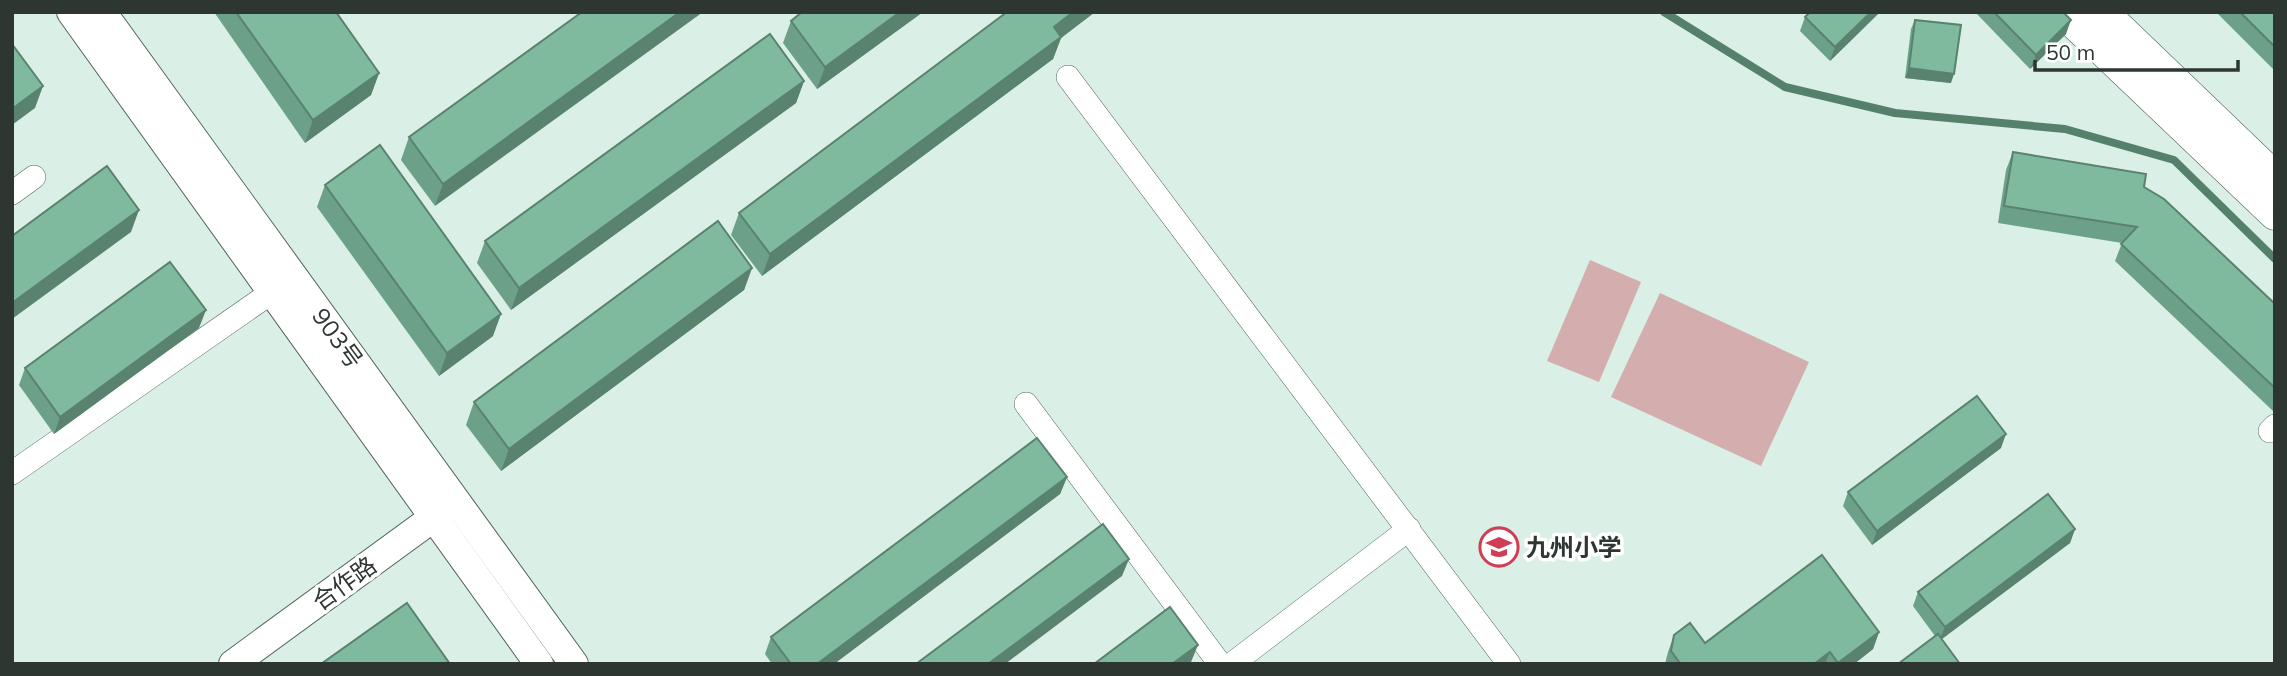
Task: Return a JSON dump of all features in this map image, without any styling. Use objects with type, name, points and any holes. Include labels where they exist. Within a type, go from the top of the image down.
[{"type":"main road","points":[[2063,12],[2275,214]]},
{"type":"main road","points":[[2102,12],[2275,178]]},
{"type":"street","points":[[12,473],[283,285],[71,12]]},
{"type":"street","name":"903号","points":[[102,12],[283,285],[445,509],[574,664]]},
{"type":"street","points":[[1068,78],[1509,664]]},
{"type":"street","points":[[12,193],[34,177]]},
{"type":"street","points":[[1026,404],[1220,664]]},
{"type":"street","points":[[445,509],[539,664]]},
{"type":"street","name":"合作路","points":[[233,664],[445,509]]},
{"type":"street","points":[[1232,664],[1409,529]]},
{"type":"shaded area","points":[[1590,260],[1641,282],[1599,382],[1547,361]]},
{"type":"shaded area","points":[[1660,293],[1809,362],[1761,466],[1611,397]]},
{"type":"building","points":[[236,12],[336,12],[379,73],[313,120]]},
{"type":"building","points":[[582,12],[680,12],[443,184],[409,137]]},
{"type":"building","points":[[802,12],[900,12],[825,67],[791,21]]},
{"type":"building","points":[[1007,12],[1073,12],[1054,27],[1061,37],[770,254],[739,213]]},
{"type":"building","points":[[1810,12],[1871,12],[1835,47],[1805,17]]},
{"type":"building","points":[[1994,12],[2063,12],[2071,20],[2036,55]]},
{"type":"building","points":[[2240,12],[2275,12],[2275,47]]},
{"type":"building","points":[[1915,20],[1961,25],[1954,74],[1909,68]]},
{"type":"building","points":[[770,34],[804,81],[519,288],[485,241]]},
{"type":"building","points":[[12,44],[43,86],[12,109]]},
{"type":"building","points":[[380,145],[501,314],[447,353],[325,185]]},
{"type":"building","points":[[2013,152],[2146,174],[2144,187],[2164,199],[2275,304],[2275,388],[2121,244],[2137,227],[2004,206]]},
{"type":"building","points":[[107,166],[139,210],[12,303],[12,236]]},
{"type":"building","points":[[718,221],[752,268],[509,449],[474,402]]},
{"type":"building","points":[[170,262],[206,310],[60,417],[25,368]]},
{"type":"building","points":[[1977,396],[2006,434],[1877,531],[1848,492]]},
{"type":"building","points":[[1037,438],[1067,477],[817,664],[791,664],[771,637]]},
{"type":"building","points":[[2048,494],[2075,529],[1945,627],[1918,592]]},
{"type":"building","points":[[1103,524],[1129,559],[988,664],[916,664]]},
{"type":"building","points":[[1822,555],[1879,632],[1838,663],[1830,652],[1814,664],[1677,664],[1679,662],[1671,651],[1674,635],[1690,623],[1705,643]]},
{"type":"building","points":[[407,603],[450,664],[321,664]]},
{"type":"building","points":[[1170,607],[1198,645],[1172,664],[1094,664]]},
{"type":"building","points":[[1938,634],[1960,664],[1898,664]]},
{"type":"waterway","points":[[1664,12],[1785,87],[1895,113],[2065,129],[2174,160],[2275,259]]},
{"type":"place","name":"九州小学","points":[[1499,547]]}]
